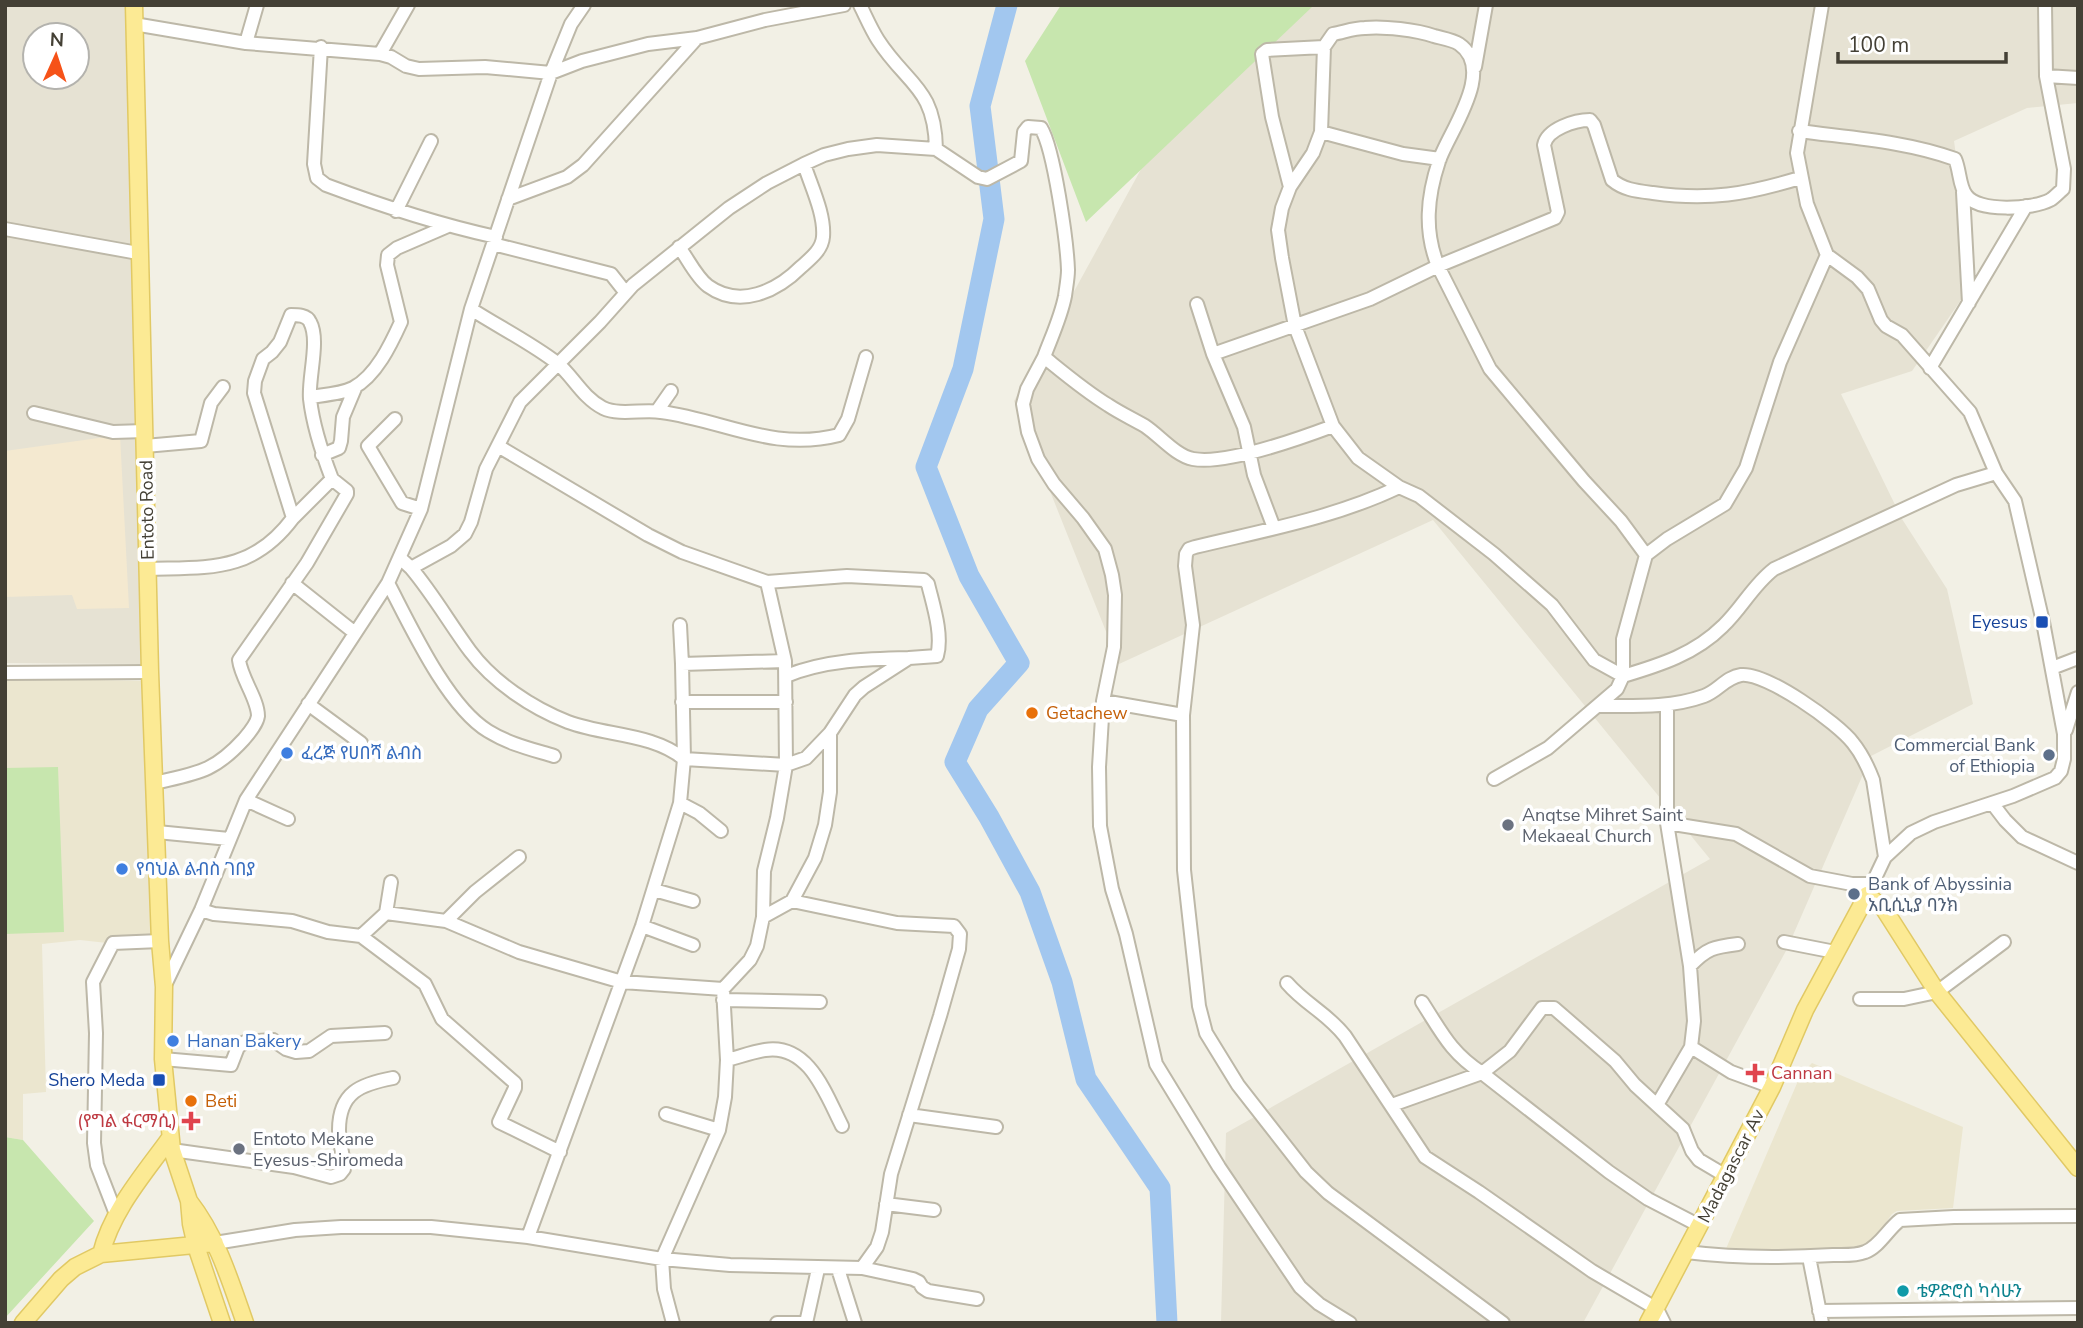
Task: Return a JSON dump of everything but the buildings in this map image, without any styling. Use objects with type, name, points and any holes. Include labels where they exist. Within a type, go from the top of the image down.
[{"type":"main road","name":"Entoto Road","points":[[134,5],[150,672],[164,987],[163,1059],[171,1144],[189,1201]]},
{"type":"main road","name":"Madagascar Av","points":[[1656,1318],[1686,1252],[1772,1087],[1805,1010],[1870,890]]},
{"type":"main road","points":[[1870,890],[1937,992],[2078,1168]]},
{"type":"main road","points":[[101,1254],[108,1229],[116,1214],[171,1144]]},
{"type":"main road","points":[[189,1201],[205,1221],[245,1323]]},
{"type":"main road","points":[[189,1201],[195,1246],[222,1323]]},
{"type":"main road","points":[[23,1323],[61,1279],[75,1267],[101,1254],[215,1243]]},
{"type":"street","points":[[246,43],[257,5]]},
{"type":"street","points":[[380,54],[408,5]]},
{"type":"street","points":[[164,987],[201,910],[246,800],[388,583],[421,509],[471,309],[551,72],[571,24],[584,5]]},
{"type":"street","points":[[134,24],[246,43],[321,47],[380,54],[419,69],[485,67],[551,72],[648,44],[696,38],[765,20],[844,5]]},
{"type":"street","points":[[860,5],[878,40],[922,92],[936,128],[936,149]]},
{"type":"street","points":[[1486,5],[1474,72],[1462,116],[1440,159],[1430,192],[1430,246],[1490,369],[1621,521],[1646,555]]},
{"type":"street","points":[[1667,823],[1736,834],[1811,876],[1870,890],[1885,857],[1903,840],[1923,827],[2055,778],[2061,771],[2064,759],[2064,734],[2052,668],[2015,501],[1996,473],[1970,412],[1902,334],[1885,326],[1868,289],[1857,277],[1827,255],[1807,204],[1797,153],[1822,5]]},
{"type":"street","points":[[1963,192],[1968,199],[1978,204],[2002,207],[2026,206],[2051,200],[2063,189],[2064,169],[2046,76],[2045,5]]},
{"type":"street","points":[[1474,72],[1470,57],[1459,44],[1424,33],[1365,27],[1333,34],[1324,47],[1321,132],[1313,153],[1290,187],[1278,230],[1295,326],[1333,426],[1358,458],[1399,487],[1430,504],[1494,554],[1552,604],[1594,660],[1623,676],[1671,662],[1709,639],[1724,626],[1761,580],[1774,569],[1956,485],[1996,473]]},
{"type":"street","points":[[508,198],[567,177],[583,165],[696,38]]},
{"type":"street","points":[[321,47],[313,164],[317,178],[326,186],[396,211],[611,274],[626,293]]},
{"type":"street","points":[[1290,187],[1272,117],[1262,54],[1267,50],[1324,47]]},
{"type":"street","points":[[2046,76],[2078,78]]},
{"type":"street","points":[[1213,354],[1370,299],[1438,266],[1555,218],[1558,212],[1544,145],[1546,137],[1551,132],[1584,120],[1590,120],[1594,125],[1612,180],[1629,190],[1700,198],[1749,193],[1800,178]]},
{"type":"street","points":[[411,568],[451,546],[465,534],[486,469],[520,402],[626,293],[679,247],[738,202],[767,183],[824,155],[877,145],[936,149],[968,171],[987,179],[1021,161],[1024,132],[1028,127],[1041,128],[1046,139],[1059,203],[1068,272],[1064,300],[1044,357],[1027,389],[1023,404],[1028,432],[1038,459],[1105,549],[1112,575],[1115,595],[1114,647],[1103,701],[1099,768],[1102,847],[1126,934],[1156,1064],[1219,1167],[1300,1287],[1319,1304],[1350,1323]]},
{"type":"street","points":[[1799,131],[1916,147],[1955,159],[1963,192],[1969,303]]},
{"type":"street","points":[[1321,132],[1403,154],[1440,159]]},
{"type":"street","points":[[396,211],[431,141]]},
{"type":"street","points":[[679,247],[702,281],[720,293],[737,297],[758,295],[785,283],[820,248],[823,240],[823,224],[804,164]]},
{"type":"street","points":[[1930,369],[2026,206]]},
{"type":"street","points":[[310,397],[349,390],[379,363],[401,322],[387,265],[388,255],[397,248],[448,226]]},
{"type":"street","points":[[5,229],[138,253]]},
{"type":"street","points":[[1493,779],[1548,748],[1617,689],[1623,676],[1623,639],[1646,555],[1725,504],[1729,498],[1746,468],[1780,362],[1827,255]]},
{"type":"street","points":[[1197,304],[1213,354],[1244,427],[1254,475],[1274,528]]},
{"type":"street","points":[[471,309],[558,364],[572,383],[604,408],[657,411],[777,439],[812,440],[839,435],[848,419],[866,357]]},
{"type":"street","points":[[154,783],[205,771],[222,762],[247,736],[258,717],[239,660],[292,583],[347,494],[347,491],[332,479],[322,454],[310,397],[313,348],[311,323],[307,318],[291,315],[280,342],[263,359],[255,381],[254,393],[293,518]]},
{"type":"street","points":[[1044,357],[1106,404],[1145,426],[1192,459],[1205,460],[1250,452],[1290,442],[1333,426]]},
{"type":"street","points":[[322,454],[338,448],[343,417],[356,386]]},
{"type":"street","points":[[34,413],[145,438],[201,441],[211,402],[223,387]]},
{"type":"street","points":[[657,411],[671,391]]},
{"type":"street","points":[[395,419],[368,446],[401,503],[421,509]]},
{"type":"street","points":[[498,446],[648,535],[682,552],[767,582],[847,576],[925,580],[928,584],[935,616],[939,649],[937,656],[858,659],[802,670],[786,676]]},
{"type":"street","points":[[148,569],[209,566],[244,559],[259,552],[281,534],[332,479]]},
{"type":"street","points":[[1399,487],[1351,508],[1314,520],[1195,547],[1189,549],[1186,554],[1185,566],[1193,625],[1183,715],[1184,870],[1199,1006],[1206,1033],[1238,1085],[1306,1172],[1328,1193],[1503,1323]]},
{"type":"street","points":[[400,558],[432,593],[471,653],[496,679],[544,711],[570,723],[670,748],[684,759],[786,765],[806,758],[830,733],[855,695],[909,658]]},
{"type":"street","points":[[673,1323],[664,1289],[662,1259],[719,1130],[725,1097],[727,1060],[723,995],[750,960],[757,946],[762,917],[764,871],[786,765],[785,661],[767,582]]},
{"type":"street","points":[[292,583],[355,633]]},
{"type":"street","points":[[388,583],[438,673],[465,712],[485,730],[509,743],[554,756]]},
{"type":"street","points":[[528,1237],[642,926],[680,803],[684,759],[680,625]]},
{"type":"street","points":[[2052,668],[2078,658]]},
{"type":"street","points":[[682,664],[785,661]]},
{"type":"street","points":[[5,673],[150,672]]},
{"type":"street","points":[[1599,706],[1667,705],[1708,695],[1729,679],[1751,675],[1775,686],[1809,706],[1852,741],[1869,768],[1885,857]]},
{"type":"street","points":[[2064,734],[2078,692]]},
{"type":"street","points":[[1103,701],[1183,715]]},
{"type":"street","points":[[682,702],[786,702]]},
{"type":"street","points":[[308,704],[360,743]]},
{"type":"street","points":[[1657,1105],[1691,1047],[1694,1021],[1690,966],[1667,823],[1667,705]]},
{"type":"street","points":[[762,917],[792,901],[815,858],[825,825],[830,792],[830,733]]},
{"type":"street","points":[[246,800],[288,819]]},
{"type":"street","points":[[680,803],[699,813],[721,831]]},
{"type":"street","points":[[1992,803],[2022,837],[2078,863]]},
{"type":"street","points":[[158,832],[229,839]]},
{"type":"street","points":[[446,922],[475,892],[519,857]]},
{"type":"street","points":[[361,936],[386,913],[391,882]]},
{"type":"street","points":[[654,890],[693,901]]},
{"type":"street","points":[[792,901],[897,923],[954,926],[960,934],[959,949],[940,1016],[891,1174],[882,1232],[877,1247],[862,1268]]},
{"type":"street","points":[[201,910],[214,914],[292,921],[328,932],[361,936],[425,984],[442,1019],[515,1083],[516,1088],[499,1122],[560,1152]]},
{"type":"street","points":[[386,913],[446,922],[519,952],[622,982],[723,995],[820,1002]]},
{"type":"street","points":[[642,926],[693,945]]},
{"type":"street","points":[[116,1214],[97,1165],[94,1143],[96,1033],[93,982],[113,943],[160,941]]},
{"type":"street","points":[[1784,942],[1835,952]]},
{"type":"street","points":[[1860,999],[1904,999],[1937,992],[2004,942]]},
{"type":"street","points":[[1690,966],[1712,947],[1738,944]]},
{"type":"street","points":[[1287,983],[1300,998],[1332,1019],[1425,1157],[1479,1192],[1656,1318]]},
{"type":"street","points":[[1422,1002],[1452,1049],[1463,1061],[1609,1172],[1648,1199],[1700,1226]]},
{"type":"street","points":[[1392,1105],[1482,1073],[1510,1051],[1533,1017],[1547,1007],[1554,1008],[1591,1038],[1683,1129],[1699,1160],[1726,1176]]},
{"type":"street","points":[[163,1059],[231,1065],[238,1048],[245,1042],[273,1040],[286,1049],[309,1051],[338,1035],[385,1033]]},
{"type":"street","points":[[1691,1047],[1731,1072],[1772,1087]]},
{"type":"street","points":[[727,1060],[766,1050],[791,1053],[807,1063],[842,1126]]},
{"type":"street","points":[[171,1144],[294,1167],[331,1177],[340,1174],[344,1169],[339,1131],[342,1109],[351,1094],[366,1083],[393,1078]]},
{"type":"street","points":[[666,1114],[719,1130]]},
{"type":"street","points":[[909,1115],[996,1127]]},
{"type":"street","points":[[886,1204],[934,1210]]},
{"type":"street","points":[[1686,1252],[1721,1256],[1808,1257],[1867,1252],[1900,1220],[2078,1216]]},
{"type":"street","points":[[215,1243],[295,1230],[377,1226],[431,1227],[528,1237],[662,1259],[818,1269],[862,1268],[913,1279],[928,1291],[977,1299]]},
{"type":"street","points":[[1808,1257],[1820,1317],[2078,1308]]},
{"type":"street","points":[[777,1323],[806,1323],[818,1269]]},
{"type":"street","points":[[838,1269],[855,1323]]},
{"type":"shaded area","points":[[5,5],[125,5],[135,264],[142,664],[5,663]]},
{"type":"shaded area","points":[[1231,5],[2078,5],[2078,103],[2027,108],[1954,141],[1968,246],[1963,297],[1912,371],[1841,394],[1902,519],[1947,589],[1973,704],[1871,756],[1787,949],[1583,1323],[1221,1323],[1226,1133],[1710,859],[1433,520],[1119,664],[1014,401]]},
{"type":"shaded area","points":[[120,435],[129,608],[77,609],[72,595],[5,597],[5,451]]},
{"type":"shaded area","points":[[5,678],[148,681],[152,948],[80,940],[42,944],[46,1092],[23,1094],[23,1140],[5,1137]]},
{"type":"shaded area","points":[[1812,1063],[1963,1127],[1953,1208],[1897,1211],[1869,1246],[1851,1249],[1725,1251],[1801,1074]]},
{"type":"green space","points":[[1061,5],[1318,5],[1312,7],[1086,222],[1025,61]]},
{"type":"green space","points":[[58,767],[64,932],[5,934],[5,768]]},
{"type":"green space","points":[[5,1137],[23,1140],[94,1221],[5,1318]]},
{"type":"waterway","points":[[1007,5],[980,106],[994,219],[963,369],[926,467],[969,576],[1019,663],[978,709],[955,762],[1030,892],[1062,982],[1086,1079],[1160,1188],[1167,1323]]},
{"type":"place","name":"Eyesus","points":[[2042,622]]},
{"type":"place","name":"Getachew","points":[[1032,713]]},
{"type":"place","name":"ፈረጅ የሀበሻ ልብስ","points":[[287,753]]},
{"type":"place","name":"Commercial Bank of Ethiopia","points":[[2049,755]]},
{"type":"place","name":"Anqtse Mihret Saint Mekaeal Church","points":[[1508,825]]},
{"type":"place","name":"የባህል ልብስ ገበያ","points":[[122,869]]},
{"type":"place","name":"Bank of Abyssinia አቢሲኒያ ባንክ","points":[[1854,894]]},
{"type":"place","name":"Hanan Bakery","points":[[173,1041]]},
{"type":"place","name":"Cannan","points":[[1755,1073]]},
{"type":"place","name":"Shero Meda","points":[[159,1080]]},
{"type":"place","name":"Beti","points":[[191,1101]]},
{"type":"place","name":"(የግል ፋርማሲ)","points":[[191,1121]]},
{"type":"place","name":"Entoto Mekane Eyesus-Shiromeda","points":[[239,1149]]},
{"type":"place","name":"ቴዎድሮስ ካሳሁን","points":[[1903,1291]]}]
